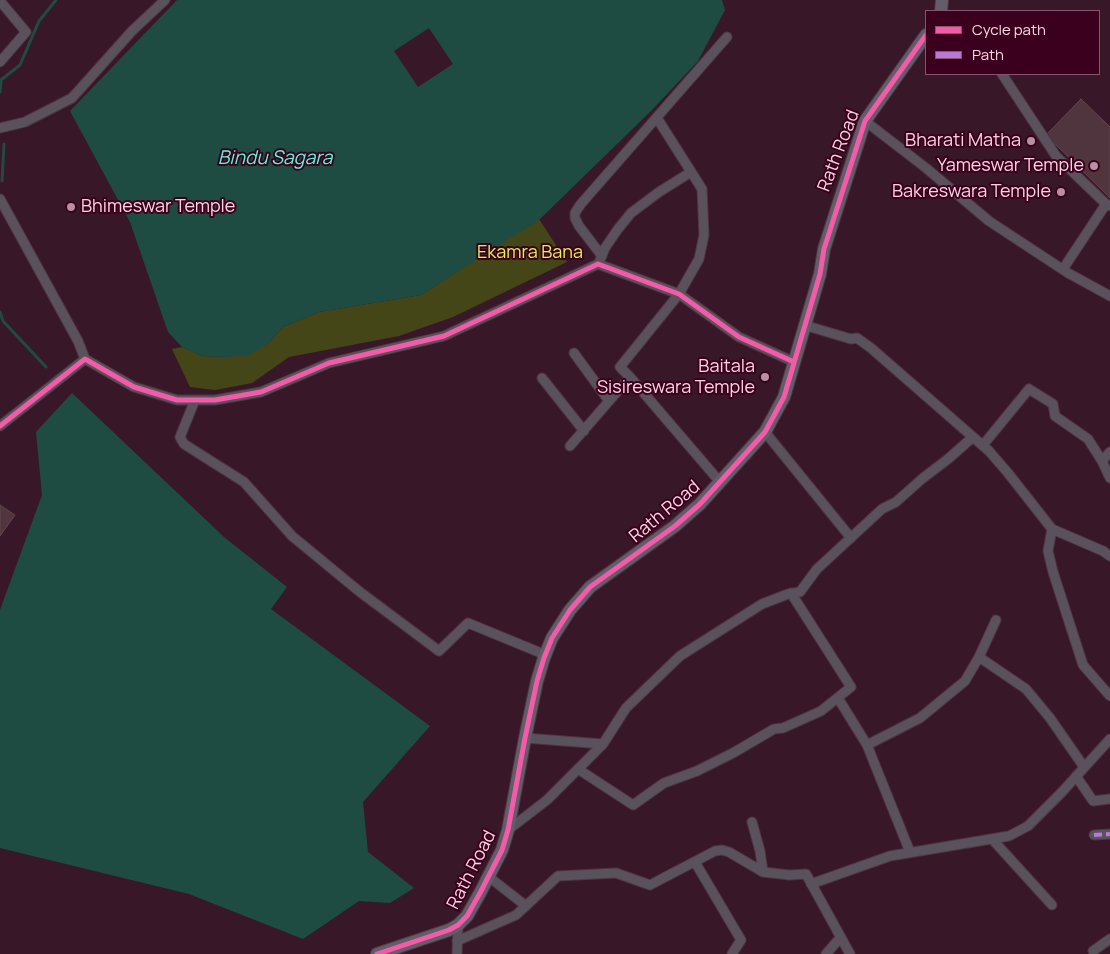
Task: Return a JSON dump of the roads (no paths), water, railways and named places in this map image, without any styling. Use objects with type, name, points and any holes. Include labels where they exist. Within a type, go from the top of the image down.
[{"type":"street","points":[[0,128],[25,122],[72,98],[132,30],[164,0]]},
{"type":"street","points":[[0,1],[26,32],[0,62]]},
{"type":"street","name":"Rath Road","points":[[377,954],[450,930],[458,925],[471,908],[489,877],[502,850],[508,830],[537,681],[552,638],[570,610],[590,587],[675,526],[720,482],[765,432],[784,397],[820,274],[824,248],[865,121],[925,36]]},
{"type":"street","points":[[727,37],[580,205],[575,213],[575,218],[578,226],[600,260],[679,294],[739,337],[794,362]]},
{"type":"street","points":[[1003,75],[1056,156],[1108,205],[1063,269]]},
{"type":"street","points":[[657,118],[702,189],[704,235],[699,259],[679,294],[620,367],[720,482]]},
{"type":"street","points":[[865,121],[926,168],[989,221],[1063,269],[1110,296]]},
{"type":"street","points":[[0,136],[10,126]]},
{"type":"street","points":[[0,199],[78,342],[85,359],[134,386],[178,400],[215,400],[261,392],[329,363],[444,336],[600,260],[618,229],[631,213],[659,192],[691,172]]},
{"type":"street","points":[[804,326],[851,339],[857,338],[903,374],[983,445],[1008,473],[1052,529],[1103,551],[1110,556]]},
{"type":"street","points":[[574,353],[609,401]]},
{"type":"street","points":[[0,426],[85,359]]},
{"type":"street","points":[[570,446],[630,377]]},
{"type":"street","points":[[542,378],[584,431]]},
{"type":"street","points":[[983,445],[1029,389],[1053,404],[1055,416],[1088,439],[1110,478]]},
{"type":"street","points":[[195,400],[180,436],[184,444],[244,482],[292,536],[368,598],[439,650],[468,623],[541,653],[544,658]]},
{"type":"street","points":[[765,432],[851,538]]},
{"type":"street","points":[[508,830],[546,800],[603,744],[626,708],[680,656],[762,604],[791,593],[800,592],[817,569],[882,509],[896,502],[973,437]]},
{"type":"street","points":[[1102,461],[1110,452]]},
{"type":"street","points":[[1052,529],[1048,551],[1083,666],[1110,696]]},
{"type":"street","points":[[578,769],[633,805],[664,784],[697,771],[733,753],[774,729],[783,728],[821,711],[838,698],[850,687],[791,593]]},
{"type":"street","points":[[867,745],[920,718],[964,681],[979,656],[996,620]]},
{"type":"street","points":[[979,656],[1026,689],[1050,718],[1084,767]]},
{"type":"street","points":[[838,698],[867,745],[910,852]]},
{"type":"street","points":[[525,738],[603,744]]},
{"type":"street","points":[[811,884],[890,856],[1009,836],[1028,826],[1110,739]]},
{"type":"street","points":[[1076,776],[1093,801],[1110,799]]},
{"type":"street","points":[[752,822],[759,845],[763,872]]},
{"type":"street","points":[[1094,835],[1110,834]]},
{"type":"street","points":[[992,839],[1052,905]]},
{"type":"street","points":[[457,941],[516,915],[558,876],[616,873],[650,885],[715,851],[722,850],[729,852],[763,872],[789,875],[806,874],[850,954]]},
{"type":"street","points":[[695,862],[741,940],[732,954]]},
{"type":"street","points":[[489,877],[526,906]]},
{"type":"street","points":[[457,954],[458,925]]},
{"type":"street","points":[[826,954],[841,937]]},
{"type":"street","points":[[1093,951],[1110,939]]},
{"type":"water","name":"Bindu Sagara","points":[[177,0],[722,0],[725,10],[698,61],[652,110],[539,220],[421,295],[319,312],[283,327],[269,343],[250,355],[228,357],[202,356],[182,347],[168,332],[130,222],[70,111]],"holes":[[[429,28],[453,64],[418,87],[394,51]]]},
{"type":"water","points":[[72,393],[224,537],[287,587],[271,609],[430,726],[363,802],[368,852],[414,888],[390,903],[359,901],[303,939],[189,894],[0,848],[0,610],[42,495],[36,432]]},
{"type":"waterway","points":[[0,92],[1,80],[20,65],[39,21],[56,0]]},
{"type":"waterway","points":[[2,181],[4,144]]},
{"type":"waterway","points":[[0,312],[3,321],[46,367]]},
{"type":"place","name":"Bharati Matha","points":[[1031,141]]},
{"type":"place","name":"Yameswar Temple","points":[[1094,166]]},
{"type":"place","name":"Bakreswara Temple","points":[[1061,192]]},
{"type":"place","name":"Bhimeswar Temple","points":[[71,207]]},
{"type":"place","name":"Baitala Sisireswara Temple","points":[[765,377]]},
{"type":"park label","name":"Ekamra Bana","points":[[530,253]]}]
